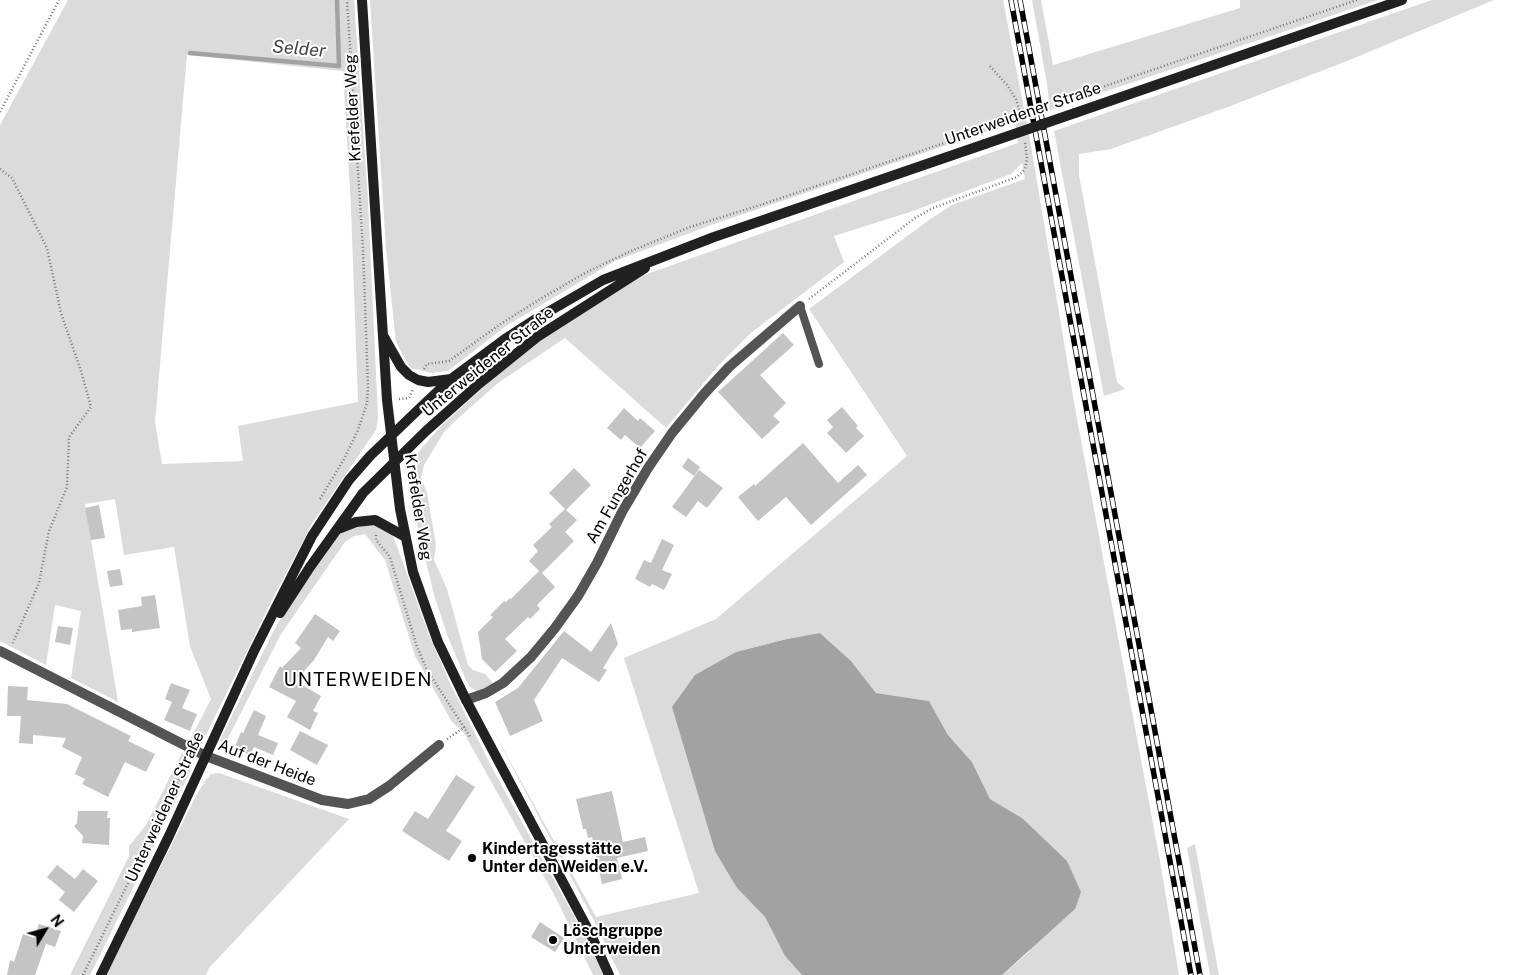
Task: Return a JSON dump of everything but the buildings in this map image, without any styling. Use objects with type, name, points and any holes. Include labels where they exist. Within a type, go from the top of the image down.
[{"type":"street","name":"Krefelder Weg","points":[[362,0],[382,334],[391,437],[404,536],[413,572],[438,642],[466,700],[588,928],[609,975]]},
{"type":"street","name":"Unterweidener Straße","points":[[101,975],[254,651],[312,536],[349,480],[370,456],[452,379],[505,338],[603,280],[630,268],[656,261],[714,237],[1402,0]]},
{"type":"street","name":"Unterweidener Straße","points":[[254,651],[310,567],[363,493],[394,462],[480,383],[537,337],[656,261]]},
{"type":"street","name":"Am Fungerhof","points":[[466,700],[486,693],[503,683],[531,657],[578,596],[626,504],[672,433],[729,367],[800,306]]},
{"type":"street","name":"Unterweidener Straße","points":[[382,334],[401,366],[418,380],[428,382],[452,379]]},
{"type":"street","points":[[338,529],[356,522],[375,520],[404,536]]},
{"type":"street","name":"Auf der Heide","points":[[4,654],[206,756],[322,800],[348,804],[369,799],[390,786],[439,745]]},
{"type":"lane","points":[[800,306],[819,364]]},
{"type":"path","points":[[0,112],[59,0]]},
{"type":"path","points":[[337,470],[358,430],[367,403],[368,387],[363,249],[347,0]]},
{"type":"path","points":[[1072,100],[1108,85],[1357,0]]},
{"type":"path","points":[[990,66],[1008,85],[1016,99],[1022,121]]},
{"type":"path","points":[[982,130],[1036,112]]},
{"type":"path","points":[[800,306],[915,218],[933,208],[1016,177],[1025,169],[1027,159],[1025,140]]},
{"type":"path","points":[[0,169],[12,178],[47,248],[60,314],[81,371],[91,407],[69,437],[67,487],[49,532],[39,583],[4,654]]},
{"type":"path","points":[[439,745],[465,727]]},
{"type":"path","points":[[83,975],[193,749]]},
{"type":"shaded area","points":[[68,0],[354,0],[368,200],[378,418],[376,430],[313,522],[271,602],[206,735],[190,740],[211,699],[190,646],[174,547],[124,555],[115,499],[85,504],[118,702],[71,678],[81,611],[55,605],[46,665],[0,641],[0,125]],"holes":[[[187,55],[343,71],[351,208],[358,402],[238,426],[243,461],[162,464],[155,422]]]},
{"type":"shaded area","points":[[370,0],[1003,0],[1030,140],[1075,408],[1160,861],[1179,975],[1002,975],[1030,951],[1022,818],[990,799],[972,762],[948,735],[929,701],[876,693],[851,661],[820,633],[736,652],[672,707],[737,888],[765,917],[785,956],[802,975],[620,975],[591,915],[489,723],[596,917],[699,893],[624,658],[716,619],[907,456],[809,309],[952,205],[1025,179],[1022,163],[1011,174],[910,212],[834,236],[844,262],[751,333],[717,367],[666,428],[565,338],[498,383],[455,421],[444,432],[424,465],[421,478],[427,493],[436,545],[434,560],[447,589],[468,665],[473,670],[485,674],[493,683],[485,690],[477,691],[470,687],[466,680],[448,637],[434,595],[411,492],[412,470],[417,454],[439,428],[518,356],[565,323],[644,275],[1018,143],[1015,122],[714,224],[615,261],[506,326],[448,371],[432,373],[410,368],[396,342],[386,249]]},
{"type":"shaded area","points":[[1032,0],[1041,0],[1053,65],[1240,8],[1240,0],[1378,0],[1050,110]]},
{"type":"shaded area","points":[[1432,0],[1494,0],[1347,61],[1225,108],[1111,149],[1079,154],[1079,175],[1117,382],[1125,389],[1104,396],[1054,131]]},
{"type":"shaded area","points":[[377,524],[388,529],[394,538],[429,635],[449,681],[491,766],[591,947],[603,975],[593,975],[556,898],[464,733],[452,722],[415,656],[385,560],[365,534],[354,536],[345,542],[281,634],[228,738],[230,751],[220,740],[275,628],[293,599],[341,533],[350,525]]},
{"type":"shaded area","points":[[820,633],[851,661],[876,693],[929,701],[948,735],[972,762],[990,799],[1022,818],[1067,861],[1081,892],[1075,909],[1002,975],[802,975],[785,956],[765,917],[737,888],[715,851],[672,707],[695,675],[736,652]]},
{"type":"shaded area","points":[[182,753],[190,761],[191,770],[90,975],[70,975],[129,856],[129,846],[146,825]]},
{"type":"shaded area","points":[[219,773],[349,819],[209,968],[206,975],[106,975],[197,794],[211,774]]},
{"type":"shaded area","points":[[1195,844],[1219,975],[1210,975],[1187,848]]},
{"type":"waterway","name":"Selder","points":[[190,53],[339,66],[337,0]]},
{"type":"railway","points":[[1011,0],[1191,975]]},
{"type":"railway","points":[[1020,0],[1200,975]]},
{"type":"place","name":"Kindertagesstätte Unter den Weiden e.V.","points":[[472,858]]},
{"type":"place","name":"Löschgruppe Unterweiden","points":[[553,940]]},
{"type":"district","name":"UNTERWEIDEN","points":[[358,680]]}]
